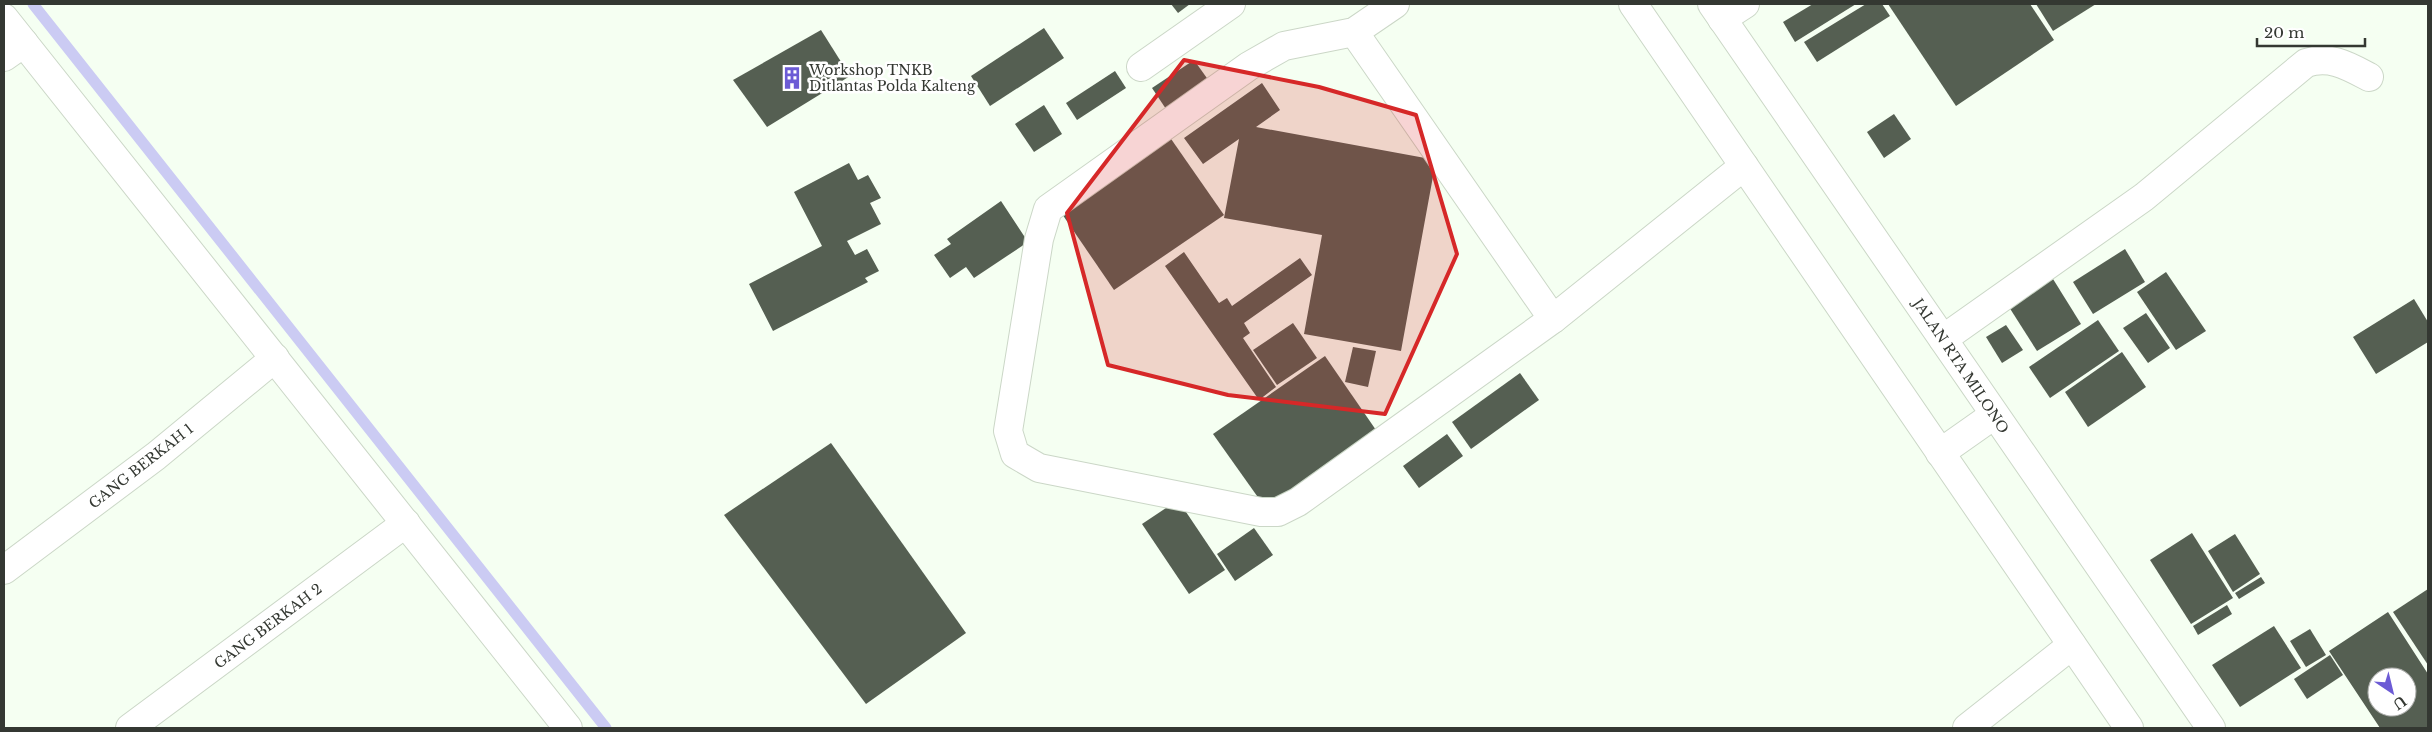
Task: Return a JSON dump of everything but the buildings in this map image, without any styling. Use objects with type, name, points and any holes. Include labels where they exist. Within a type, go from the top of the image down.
[{"type":"main road","points":[[1141,67],[1231,4]]},
{"type":"main road","points":[[1395,4],[1354,32],[1284,46],[1250,66],[1048,209],[1039,239],[1008,431],[1015,454],[1039,468],[1262,512],[1278,512],[1298,502],[1552,319],[1744,166]]},
{"type":"main road","points":[[1633,4],[2129,728]]},
{"type":"main road","points":[[1717,11],[1745,4]]},
{"type":"main road","name":"JALAN RTA MILONO","points":[[1717,11],[2210,728]]},
{"type":"main road","points":[[4,18],[14,50],[275,358],[568,728]]},
{"type":"main road","points":[[1354,32],[1552,319]]},
{"type":"main road","points":[[1943,339],[2144,197],[2306,63],[2318,59],[2340,62],[2369,78]]},
{"type":"main road","name":"GANG BERKAH 1","points":[[4,570],[156,456],[275,358]]},
{"type":"main road","points":[[1940,453],[1994,415]]},
{"type":"main road","name":"GANG BERKAH 2","points":[[130,728],[406,523]]},
{"type":"main road","points":[[1967,728],[2072,645]]},
{"type":"highlighted area","points":[[1184,60],[1319,87],[1416,115],[1457,254],[1385,414],[1228,395],[1108,365],[1067,213]]},
{"type":"waterway","points":[[33,4],[606,728]]},
{"type":"place","name":"Workshop TNKB Ditlantas Polda Kalteng","points":[[792,78]]}]
